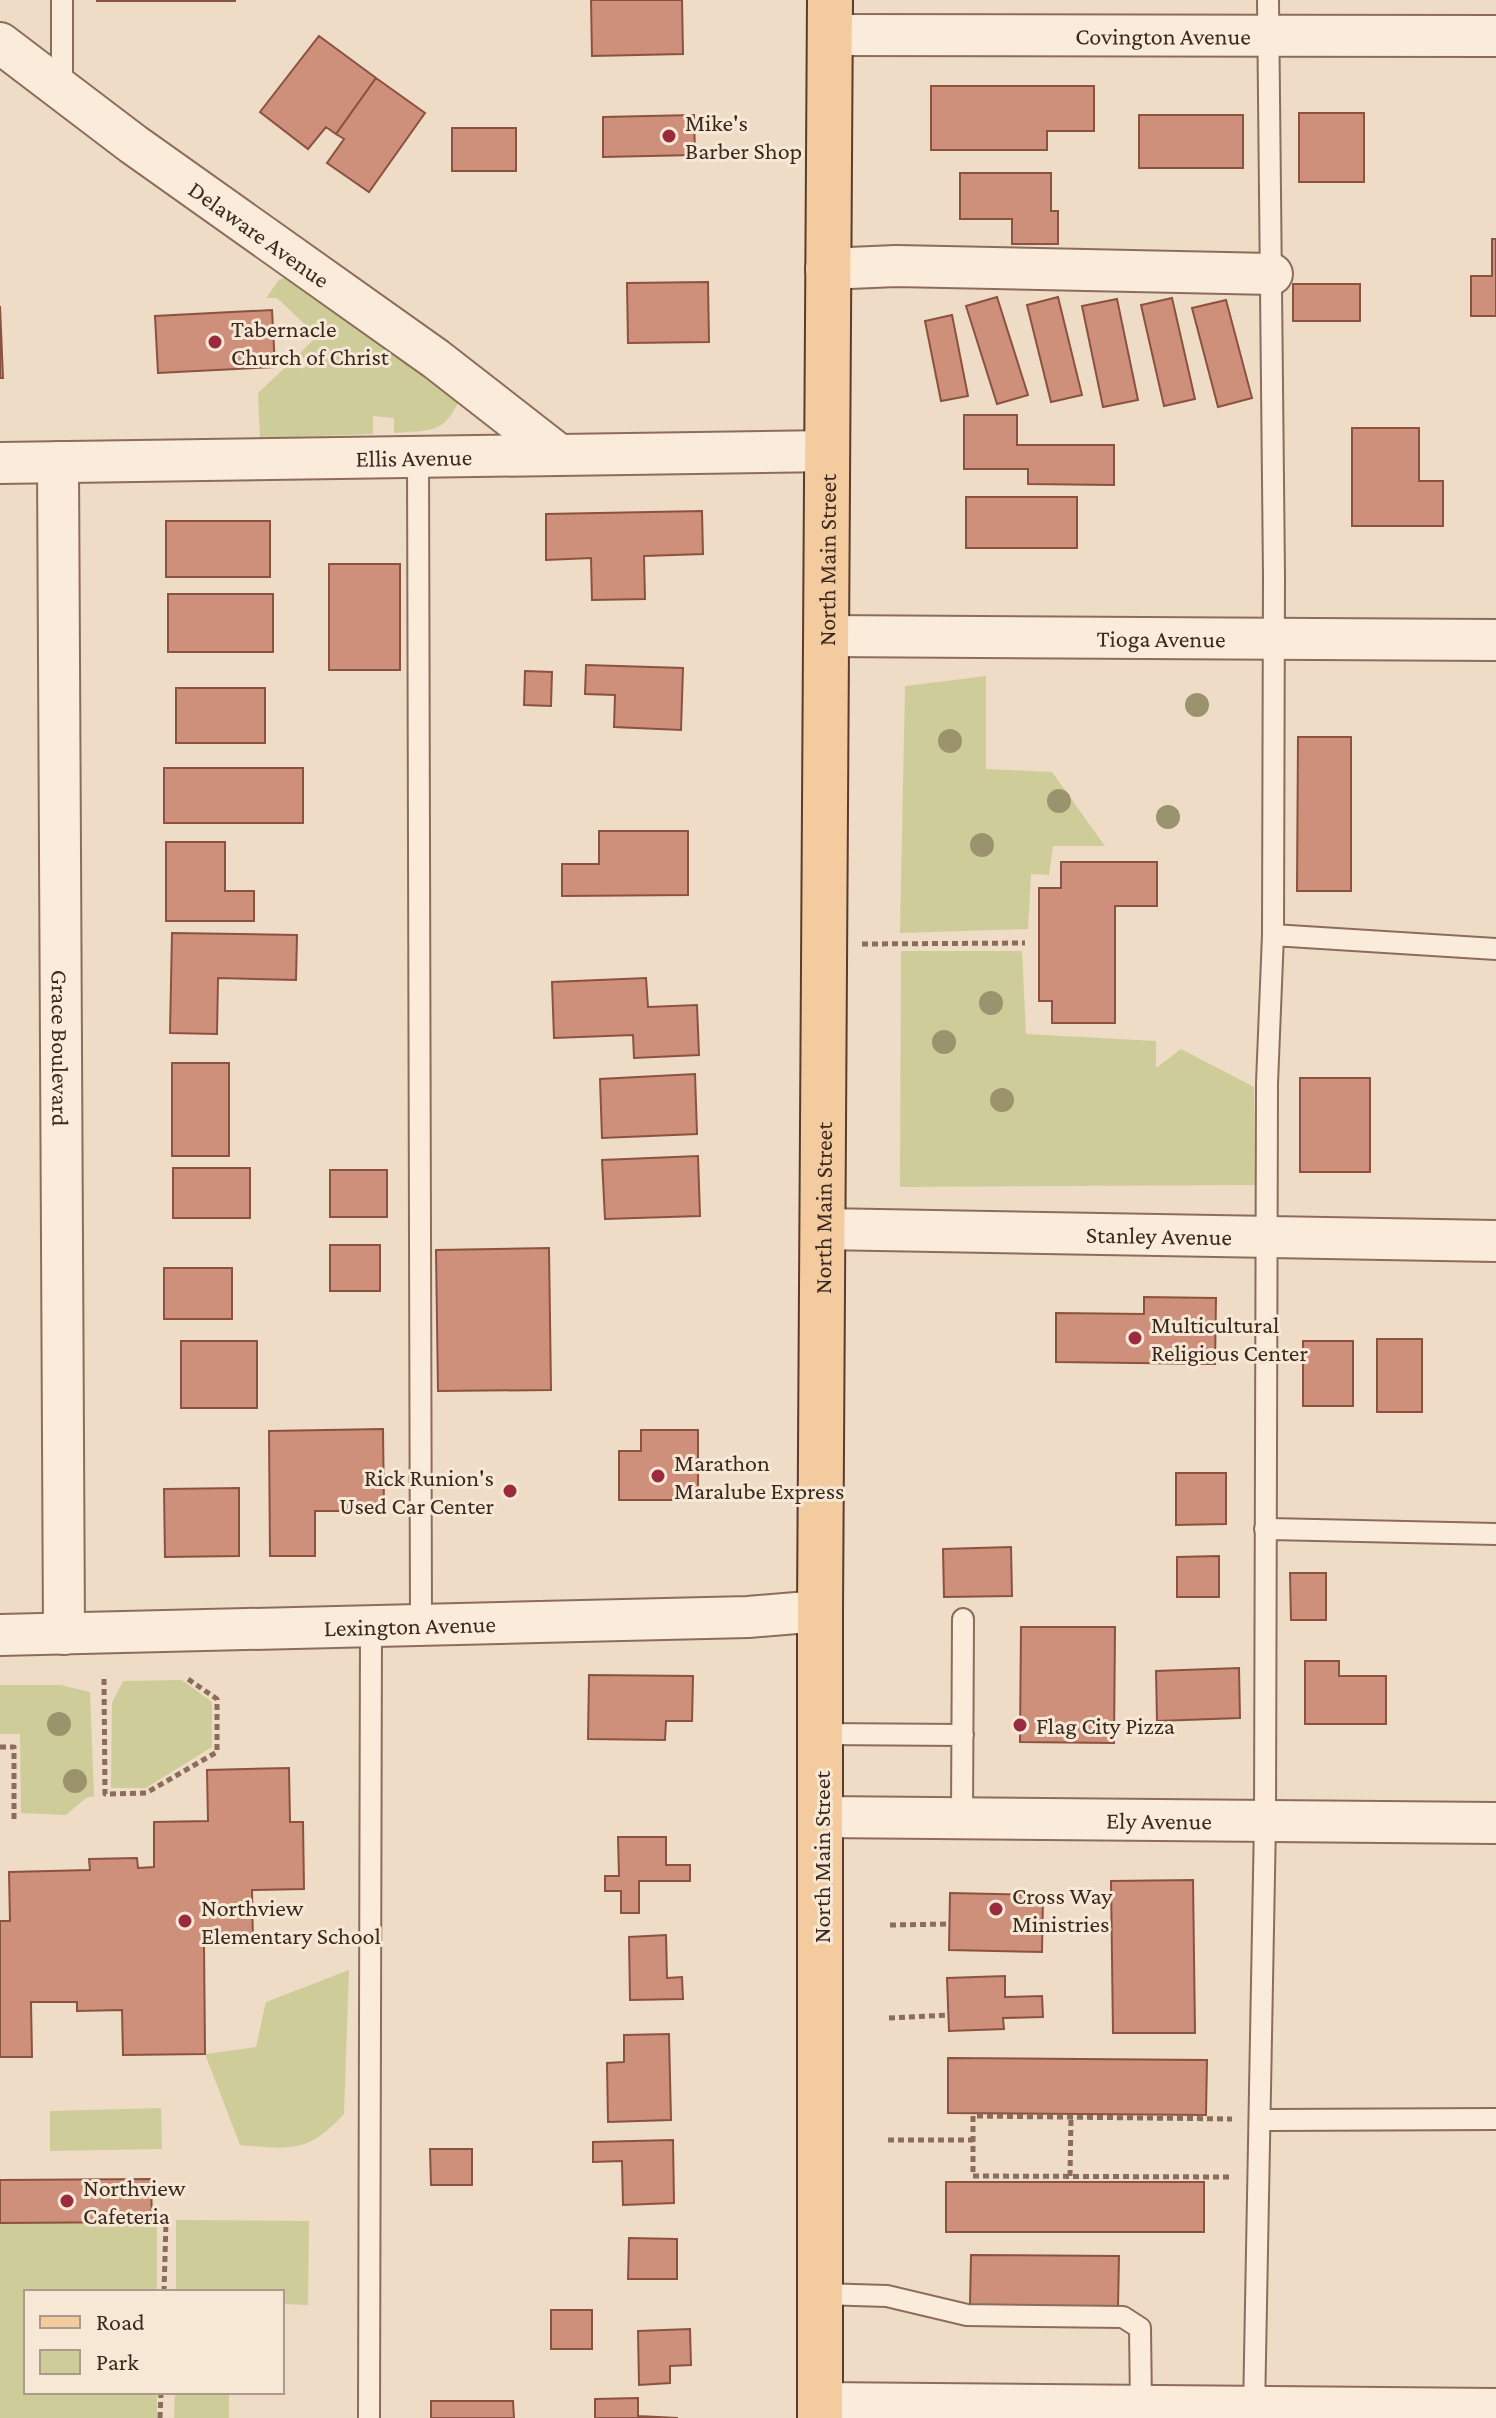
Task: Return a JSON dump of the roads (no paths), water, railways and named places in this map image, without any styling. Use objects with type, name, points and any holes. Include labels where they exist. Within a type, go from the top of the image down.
[{"type":"main road","name":"North Main Street","points":[[820,2411],[820,1611],[829,451],[826,269],[830,18]]},
{"type":"street","name":"Covington Avenue","points":[[830,18],[1268,18],[1496,36]]},
{"type":"street","name":"Delaware Avenue","points":[[0,43],[62,87],[133,144],[436,359],[558,454]]},
{"type":"street","points":[[826,269],[896,266],[1272,274]]},
{"type":"street","name":"Ellis Avenue","points":[[0,463],[829,451]]},
{"type":"street","name":"Grace Boulevard","points":[[58,462],[64,1634]]},
{"type":"street","name":"Tioga Avenue","points":[[827,636],[1496,640]]},
{"type":"street","name":"Stanley Avenue","points":[[823,1229],[1496,1241]]},
{"type":"street","name":"Lexington Avenue","points":[[0,1635],[748,1617],[820,1611]]},
{"type":"street","name":"Ely Avenue","points":[[821,1817],[1496,1823]]},
{"type":"street","points":[[820,2411],[1141,2406],[1254,2412],[1496,2409]]},
{"type":"lane","points":[[62,0],[62,87]]},
{"type":"lane","points":[[1254,2412],[1265,1821],[1267,1083],[1273,935],[1274,639],[1268,18]]},
{"type":"lane","points":[[418,456],[421,1625]]},
{"type":"lane","points":[[1273,935],[1496,949]]},
{"type":"lane","points":[[1265,1529],[1496,1534]]},
{"type":"lane","points":[[962,1817],[963,1619]]},
{"type":"lane","points":[[369,2418],[371,1626]]},
{"type":"lane","points":[[821,1734],[963,1735]]},
{"type":"lane","points":[[1261,2120],[1496,2119]]},
{"type":"lane","points":[[821,2294],[887,2296],[967,2315],[1123,2317],[1140,2328],[1141,2406]]},
{"type":"place","name":"Mike's Barber Shop","points":[[669,136]]},
{"type":"place","name":"Tabernacle Church of Christ","points":[[215,342]]},
{"type":"place","name":"Multicultural Religious Center","points":[[1135,1338]]},
{"type":"place","name":"Marathon Maralube Express","points":[[658,1476]]},
{"type":"place","name":"Rick Runion's Used Car Center","points":[[510,1491]]},
{"type":"place","name":"Flag City Pizza","points":[[1020,1725]]},
{"type":"place","name":"Cross Way Ministries","points":[[996,1909]]},
{"type":"place","name":"Northview Elementary School","points":[[185,1921]]},
{"type":"place","name":"Northview Cafeteria","points":[[67,2201]]}]
